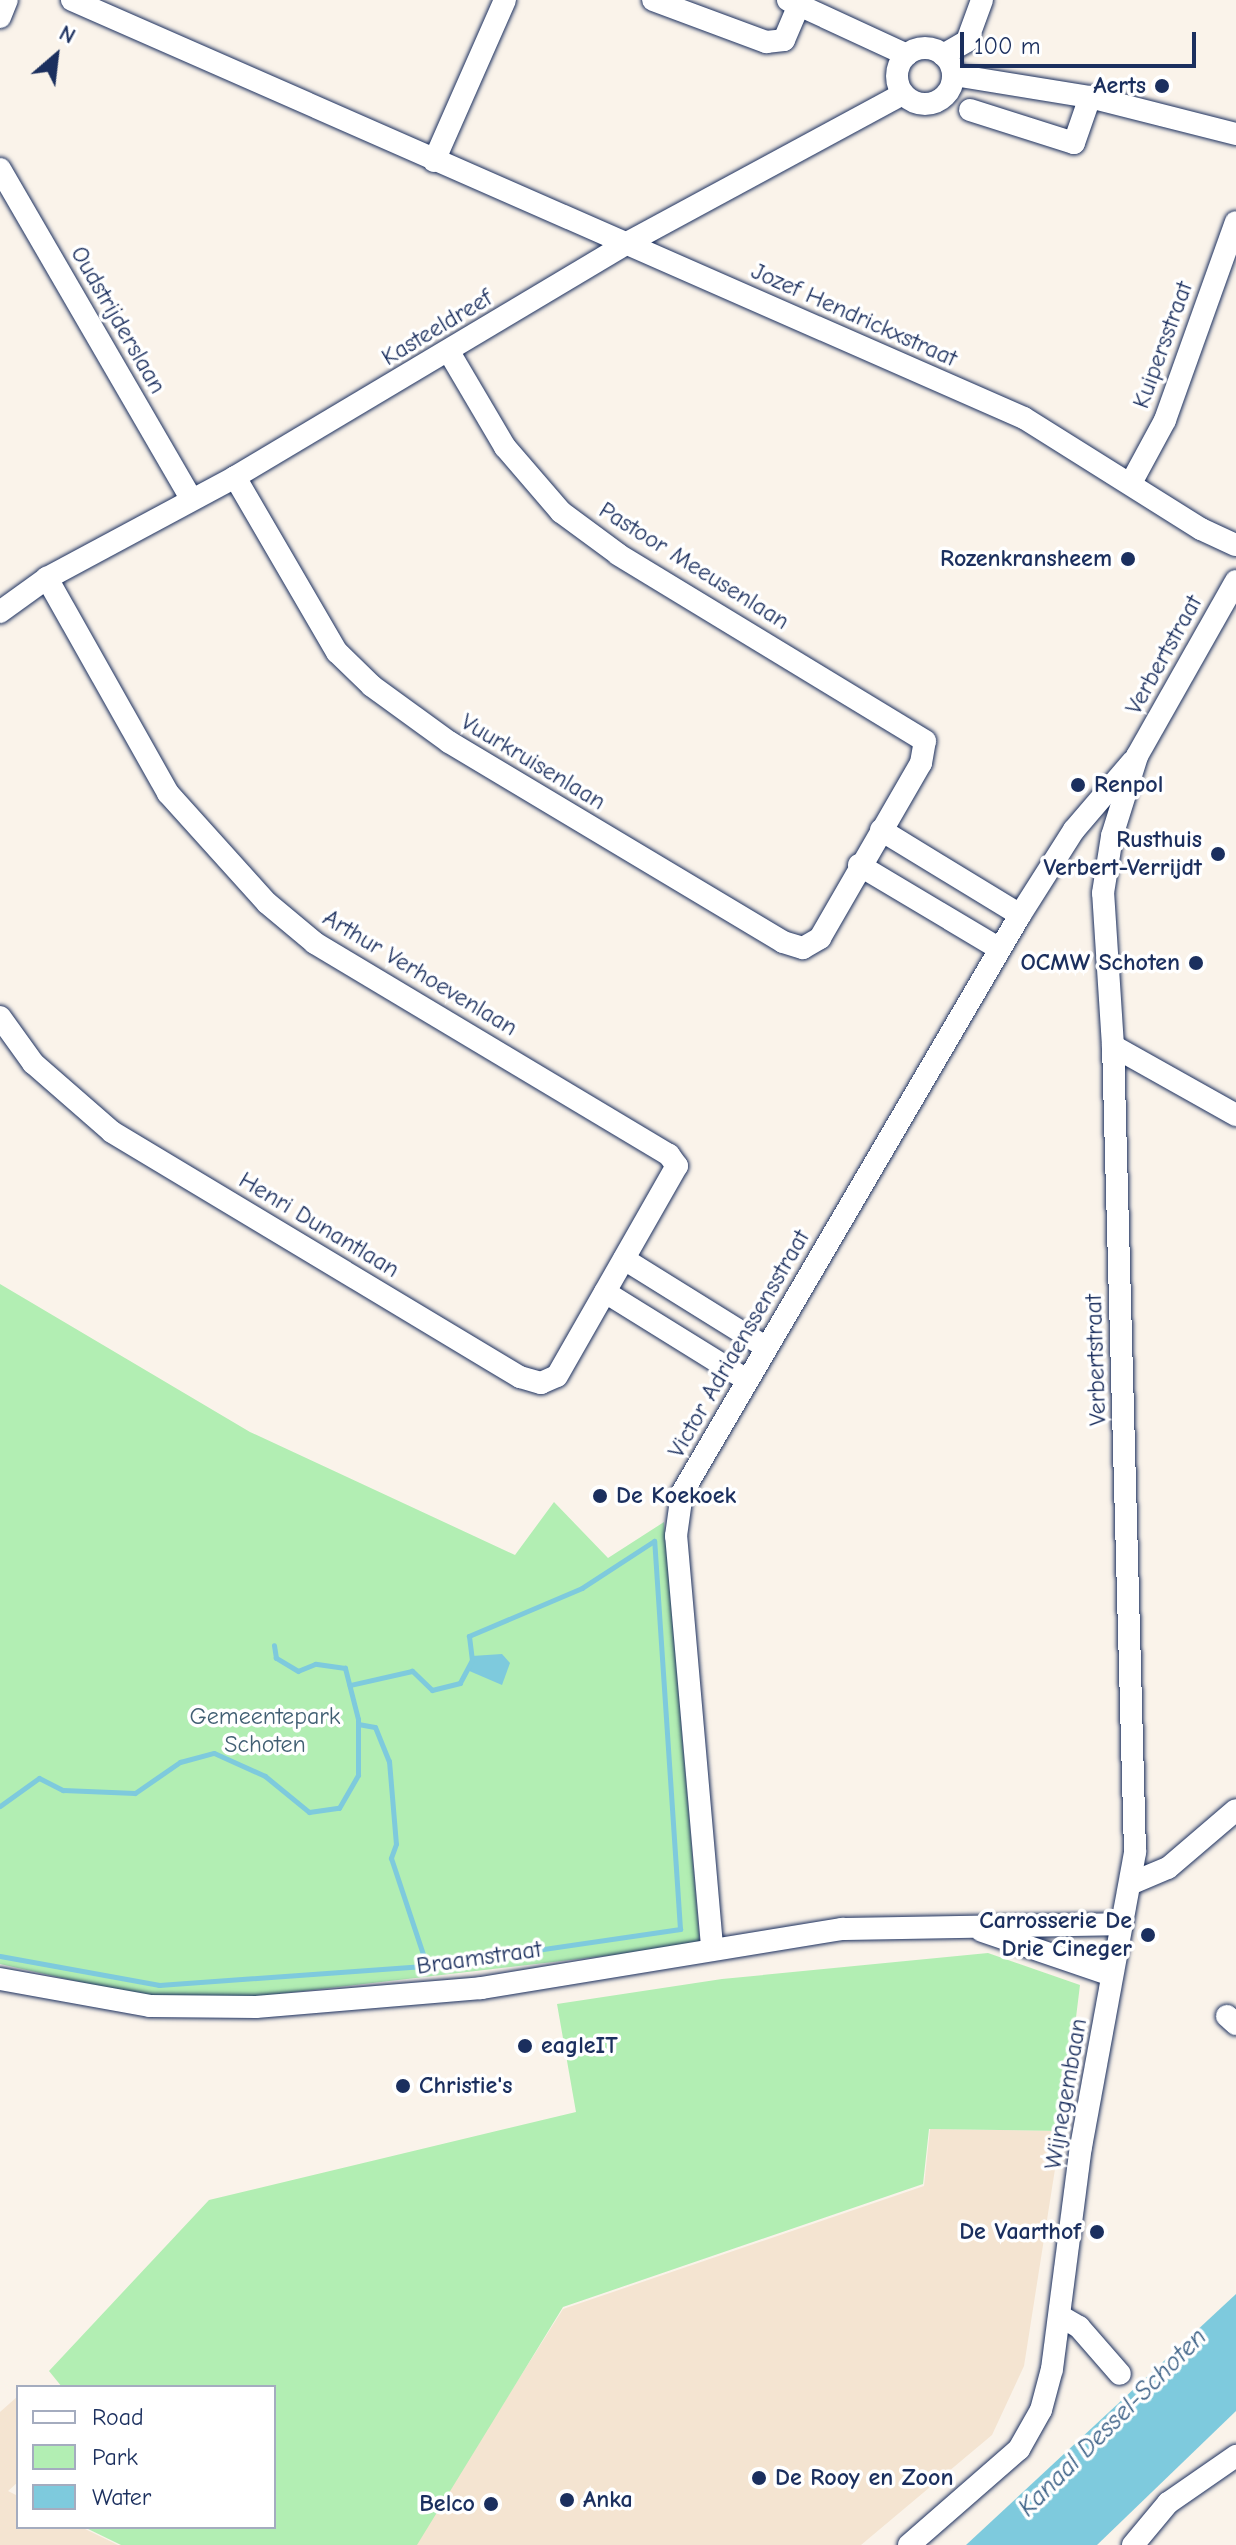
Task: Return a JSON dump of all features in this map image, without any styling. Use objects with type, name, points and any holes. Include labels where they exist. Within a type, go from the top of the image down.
[{"type":"street","points":[[0,17],[7,0]]},
{"type":"street","name":"Jozef Hendrickxstraat","points":[[72,0],[1024,418],[1236,545]]},
{"type":"street","points":[[434,161],[505,0]]},
{"type":"street","points":[[653,0],[766,42],[784,40],[794,2],[907,55]]},
{"type":"street","points":[[943,55],[967,41],[982,0]]},
{"type":"street","points":[[925,48],[943,55],[954,75],[947,94],[930,104],[903,94],[897,78],[907,55],[925,48]]},
{"type":"street","points":[[954,75],[1090,97],[1236,134]]},
{"type":"street","name":"Kasteeldreef","points":[[2,606],[191,498],[235,477],[629,242],[903,94]]},
{"type":"street","points":[[970,110],[1074,143],[1090,97]]},
{"type":"street","name":"Oudstrijderslaan","points":[[0,169],[191,498]]},
{"type":"street","name":"Kuipersstraat","points":[[1131,483],[1165,420],[1236,222]]},
{"type":"street","name":"Pastoor Meeusenlaan","points":[[449,352],[505,447],[561,512],[618,554],[925,741]]},
{"type":"street","name":"Vuurkruisenlaan","points":[[235,477],[337,652],[372,686],[449,742],[783,942],[803,948],[820,938],[859,865],[921,763],[925,741]]},
{"type":"street","name":"Arthur Verhoevenlaan","points":[[47,578],[168,793],[267,903],[315,943],[669,1155],[677,1166]]},
{"type":"street","name":"Verbertstraat","points":[[1074,830],[1137,756],[1236,581]]},
{"type":"street","name":"Verbertstraat","points":[[1132,1883],[1135,1827],[1113,1046],[1103,893],[1112,836],[1137,756]]},
{"type":"street","points":[[881,830],[1020,915]]},
{"type":"street","points":[[1074,830],[1112,836]]},
{"type":"street","name":"Victor Adriaenssensstraat","points":[[712,1946],[676,1536],[682,1493],[1020,915],[1074,830]]},
{"type":"street","points":[[859,865],[1000,949]]},
{"type":"street","name":"Henri Dunantlaan","points":[[0,1017],[33,1063],[112,1132],[520,1377],[541,1383],[557,1376],[677,1166]]},
{"type":"street","points":[[1113,1046],[1236,1115]]},
{"type":"street","points":[[624,1259],[767,1348]]},
{"type":"street","points":[[605,1292],[747,1380]]},
{"type":"street","points":[[1132,1883],[1168,1868],[1236,1810]]},
{"type":"street","name":"Wijnegembaan","points":[[909,2545],[1019,2449],[1048,2387],[1081,2147],[1119,1924],[1132,1883]]},
{"type":"street","name":"Braamstraat","points":[[0,1979],[150,2006],[256,2007],[481,1988],[712,1946],[842,1929],[965,1927],[1025,1935],[1119,1924]]},
{"type":"street","name":"Braamstraat","points":[[1025,1935],[1111,1975]]},
{"type":"street","points":[[1060,2316],[1079,2327],[1120,2374]]},
{"type":"street","points":[[1133,2545],[1168,2503],[1236,2456]]},
{"type":"shaded area","points":[[930,2129],[1061,2131],[1024,2366],[992,2435],[861,2545],[414,2545],[563,2309],[924,2186]]},
{"type":"shaded area","points":[[16,2398],[16,2484],[8,2491],[16,2495],[16,2529],[85,2529],[118,2545],[0,2545],[0,2412]]},
{"type":"green space","name":"Gemeentepark Schoten","points":[[0,1284],[250,1432],[515,1555],[554,1502],[608,1558],[664,1522],[700,1945],[261,1996],[142,1996],[0,1964]]},
{"type":"green space","points":[[988,1953],[1080,1985],[1062,2131],[929,2129],[923,2184],[563,2307],[417,2545],[121,2545],[88,2529],[276,2529],[276,2385],[60,2385],[49,2371],[209,2200],[576,2112],[557,2004],[722,1979]]},
{"type":"water","points":[[502,1654],[510,1663],[502,1685],[467,1670],[472,1656]]},
{"type":"water","name":"Kanaal Dessel-Schoten","points":[[1236,2294],[1236,2411],[1097,2545],[966,2545]]},
{"type":"waterway","points":[[0,1956],[159,1985],[427,1966],[680,1929],[654,1541],[582,1588],[469,1636],[472,1660],[460,1683],[432,1690],[412,1671],[350,1685]]},
{"type":"waterway","points":[[0,1806],[39,1778],[63,1790],[135,1793],[180,1762],[214,1753],[265,1776],[309,1812],[339,1808],[358,1775],[358,1719],[345,1668],[315,1664],[298,1671],[276,1658],[274,1645]]},
{"type":"waterway","points":[[358,1724],[375,1727],[389,1761],[396,1844],[391,1858],[427,1966]]},
{"type":"place","name":"Aerts","points":[[1162,86]]},
{"type":"place","name":"Rozenkransheem","points":[[1128,559]]},
{"type":"place","name":"Renpol","points":[[1078,785]]},
{"type":"place","name":"Rusthuis Verbert-Verrijdt","points":[[1218,854]]},
{"type":"place","name":"OCMW Schoten","points":[[1196,963]]},
{"type":"place","name":"De Koekoek","points":[[600,1496]]},
{"type":"place","name":"Carrosserie De Drie Cineger","points":[[1148,1935]]},
{"type":"place","name":"eagleIT","points":[[525,2046]]},
{"type":"place","name":"Christie's","points":[[403,2086]]},
{"type":"place","name":"De Vaarthof","points":[[1097,2232]]},
{"type":"place","name":"De Rooy en Zoon","points":[[759,2478]]},
{"type":"place","name":"Anka","points":[[567,2500]]},
{"type":"place","name":"Belco","points":[[491,2504]]}]
